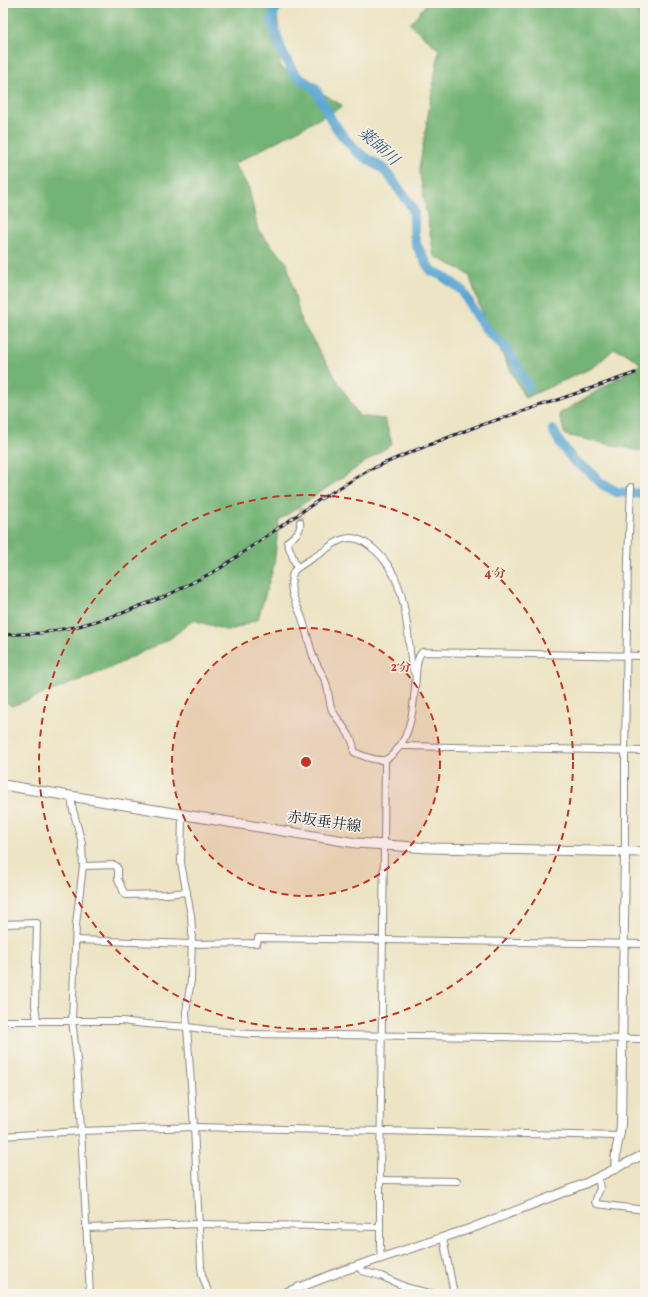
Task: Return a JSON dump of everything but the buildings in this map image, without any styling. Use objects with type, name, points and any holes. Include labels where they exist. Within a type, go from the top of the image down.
[{"type":"main road","name":"赤坂垂井線","points":[[3,785],[356,843],[428,848],[645,852]]},
{"type":"street","points":[[616,1169],[615,1162],[620,1136],[624,944],[626,656],[631,487]]},
{"type":"street","points":[[297,568],[287,542],[299,530],[301,526],[300,522]]},
{"type":"street","points":[[416,676],[412,668],[405,610],[397,582],[388,566],[373,548],[356,538],[346,538],[331,544],[313,559],[297,568],[292,577],[293,594],[314,656],[327,685],[331,708],[338,722],[354,743],[354,752],[373,758],[385,760],[390,757],[401,746],[406,737],[410,718],[416,676],[418,658],[422,652],[645,656]]},
{"type":"street","points":[[401,746],[645,751]]},
{"type":"street","points":[[381,1259],[380,1180],[385,760]]},
{"type":"street","points":[[71,796],[73,810],[82,843],[83,866],[76,924],[72,1020],[81,1131],[90,1294]]},
{"type":"street","points":[[182,815],[181,863],[191,915],[192,929],[191,980],[186,1012],[200,1224],[201,1267],[202,1275],[209,1294]]},
{"type":"street","points":[[83,866],[115,865],[118,869],[118,879],[125,895],[187,892]]},
{"type":"street","points":[[3,924],[37,923],[35,1005],[37,1020]]},
{"type":"street","points":[[76,940],[191,944],[257,944],[258,938],[645,944]]},
{"type":"street","points":[[3,1021],[123,1021],[141,1024],[187,1027],[228,1033],[645,1039]]},
{"type":"street","points":[[3,1136],[81,1131],[194,1127],[620,1136]]},
{"type":"street","points":[[282,1294],[506,1215],[598,1178],[645,1154]]},
{"type":"street","points":[[598,1178],[600,1188],[595,1202],[596,1204],[645,1210]]},
{"type":"street","points":[[380,1180],[457,1181]]},
{"type":"street","points":[[86,1228],[200,1224],[380,1227]]},
{"type":"street","points":[[443,1238],[454,1294]]},
{"type":"street","points":[[358,1266],[362,1271],[381,1276],[408,1288],[434,1294]]},
{"type":"green space","points":[[283,3],[277,5],[280,67],[343,106],[234,164],[249,188],[258,230],[287,263],[301,321],[359,416],[385,419],[392,444],[279,520],[274,565],[258,619],[229,631],[193,620],[171,638],[106,670],[12,706],[3,700],[3,4]]},
{"type":"green space","points":[[427,3],[645,3],[645,452],[565,435],[559,414],[641,364],[624,352],[614,349],[594,367],[525,398],[483,317],[469,274],[434,256],[419,169],[439,50],[410,24]]},
{"type":"waterway","name":"薬師川","points":[[281,3],[274,11],[272,21],[281,50],[293,72],[299,78],[315,88],[332,121],[356,151],[383,169],[391,178],[412,207],[414,214],[414,235],[417,246],[428,266],[432,271],[441,275],[462,290],[476,315],[487,330],[507,349],[529,388]]},
{"type":"waterway","name":"薬師川","points":[[553,430],[560,443],[574,461],[589,471],[602,484],[617,492],[645,494]]},
{"type":"tunnel","points":[[300,522],[302,504]]},
{"type":"railway","points":[[3,635],[41,633],[79,626],[120,614],[168,595],[219,569],[319,500],[369,470],[475,427],[635,373]]}]
